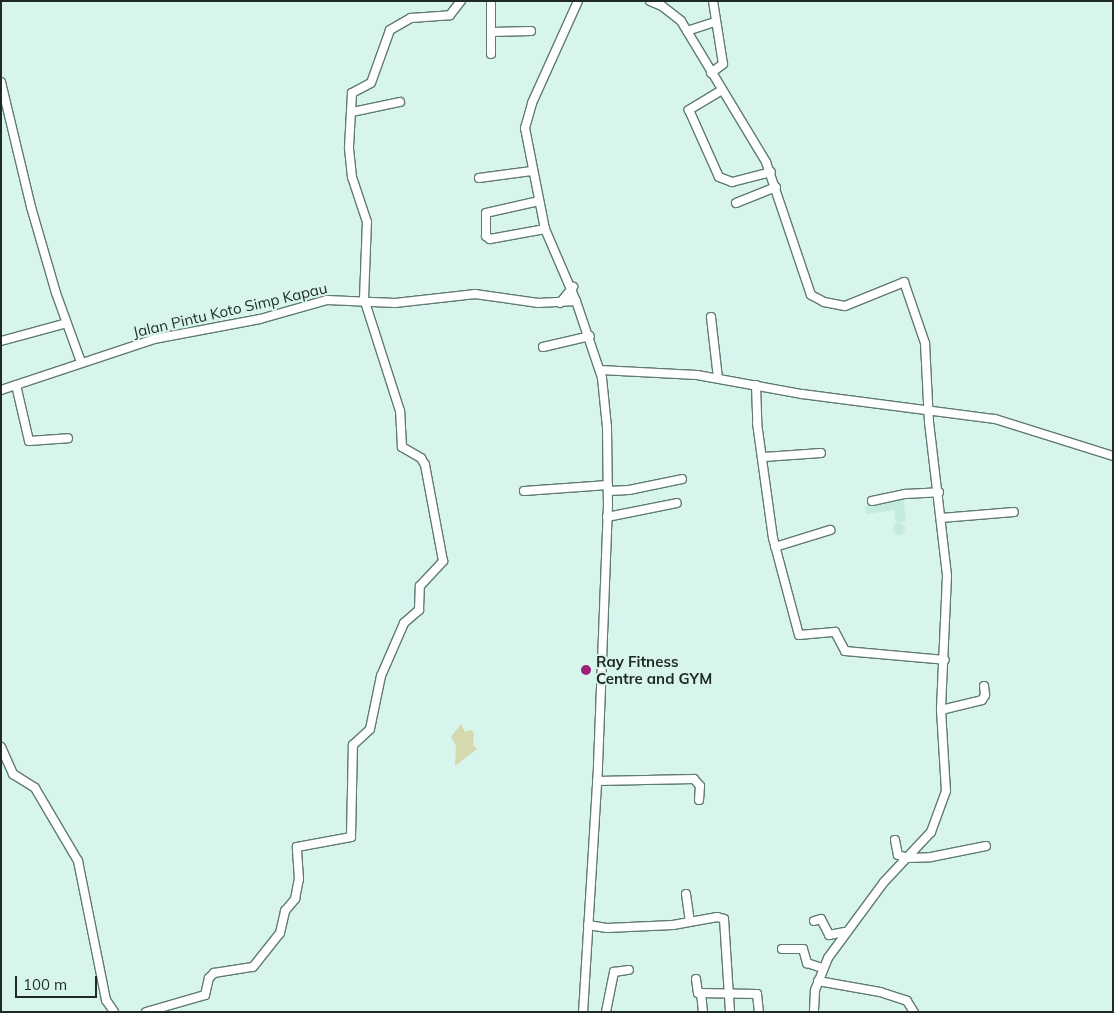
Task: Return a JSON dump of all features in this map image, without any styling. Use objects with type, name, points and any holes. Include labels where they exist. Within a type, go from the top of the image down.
[{"type":"street","points":[[146,1012],[205,995],[209,978],[214,973],[253,967],[280,933],[284,911],[295,899],[299,879],[297,847],[350,838],[353,745],[370,729],[381,676],[404,623],[419,610],[420,586],[443,561],[425,465],[421,458],[402,448],[400,411],[364,299],[366,222],[350,170],[352,93],[371,83],[390,30],[411,18],[450,15],[461,1]]},
{"type":"street","points":[[491,1],[491,54]]},
{"type":"street","points":[[578,1],[529,113],[526,142],[545,229],[573,287],[590,336],[600,370],[605,402],[608,488],[607,517],[597,781],[583,1012]]},
{"type":"street","points":[[650,1],[674,14],[687,31],[771,172],[811,295],[824,302],[844,306],[861,302],[900,282],[906,285],[925,343],[929,410],[940,492],[947,576],[942,710],[946,791],[931,832],[884,882],[845,932],[822,968],[818,981],[814,1012]]},
{"type":"street","points":[[711,72],[723,64],[713,1]]},
{"type":"street","points":[[687,31],[715,22]]},
{"type":"street","points":[[491,32],[531,31]]},
{"type":"street","points":[[1,82],[31,207],[81,362]]},
{"type":"street","points":[[722,90],[689,110],[719,177],[732,182],[771,172]]},
{"type":"street","points":[[352,112],[400,102]]},
{"type":"street","points":[[479,178],[532,171]]},
{"type":"street","points":[[736,203],[776,187]]},
{"type":"street","points":[[539,202],[486,213],[486,236],[490,239],[545,229]]},
{"type":"street","points":[[560,303],[573,287]]},
{"type":"street","name":"Jalan Pintu Koto Simp Kapau","points":[[1,390],[154,338],[260,319],[327,300],[364,299],[395,303],[475,294],[560,303],[576,300]]},
{"type":"street","points":[[711,317],[718,378]]},
{"type":"street","points":[[1,342],[67,323]]},
{"type":"street","points":[[543,347],[590,336]]},
{"type":"street","points":[[600,370],[666,372],[718,378],[1025,426],[1113,456]]},
{"type":"street","points":[[16,385],[29,441],[68,438]]},
{"type":"street","points":[[756,385],[757,423],[764,458],[774,547],[793,604],[799,635],[836,632],[845,651],[945,660]]},
{"type":"street","points":[[764,458],[822,453]]},
{"type":"street","points":[[524,491],[608,488],[629,490],[682,478]]},
{"type":"street","points":[[872,501],[905,494],[940,492]]},
{"type":"street","points":[[607,517],[677,503]]},
{"type":"street","points":[[941,518],[1014,512]]},
{"type":"street","points":[[774,547],[830,530]]},
{"type":"street","points":[[942,710],[982,700],[985,695],[984,686]]},
{"type":"street","points":[[1,747],[13,774],[35,788],[78,861],[106,1000],[114,1012]]},
{"type":"street","points":[[597,781],[694,779],[700,786],[699,800]]},
{"type":"street","points":[[895,840],[898,855],[908,858],[932,857],[986,846]]},
{"type":"street","points":[[686,894],[690,921]]},
{"type":"street","points":[[588,924],[607,928],[717,917],[724,919],[727,991],[730,1012]]},
{"type":"street","points":[[814,921],[821,919],[829,935],[845,932]]},
{"type":"street","points":[[782,949],[803,949],[807,963],[822,968]]},
{"type":"street","points":[[606,1012],[614,972],[630,970]]},
{"type":"street","points":[[696,979],[698,993],[727,991],[757,994],[759,1012]]},
{"type":"street","points":[[818,981],[888,994],[907,1001],[914,1012]]},
{"type":"street","points":[[702,993],[703,1012]]},
{"type":"shaded area","points":[[903,497],[906,521],[896,523],[894,510],[866,514],[865,506],[893,502],[893,498]]},
{"type":"shaded area","points":[[901,523],[904,524],[904,534],[897,535],[894,534],[893,527],[894,524]]},
{"type":"shaded area","points":[[461,724],[465,732],[471,730],[474,733],[473,745],[477,749],[455,766],[456,746],[451,737]]},
{"type":"place","name":"Ray Fitness Centre and GYM","points":[[586,670]]}]
